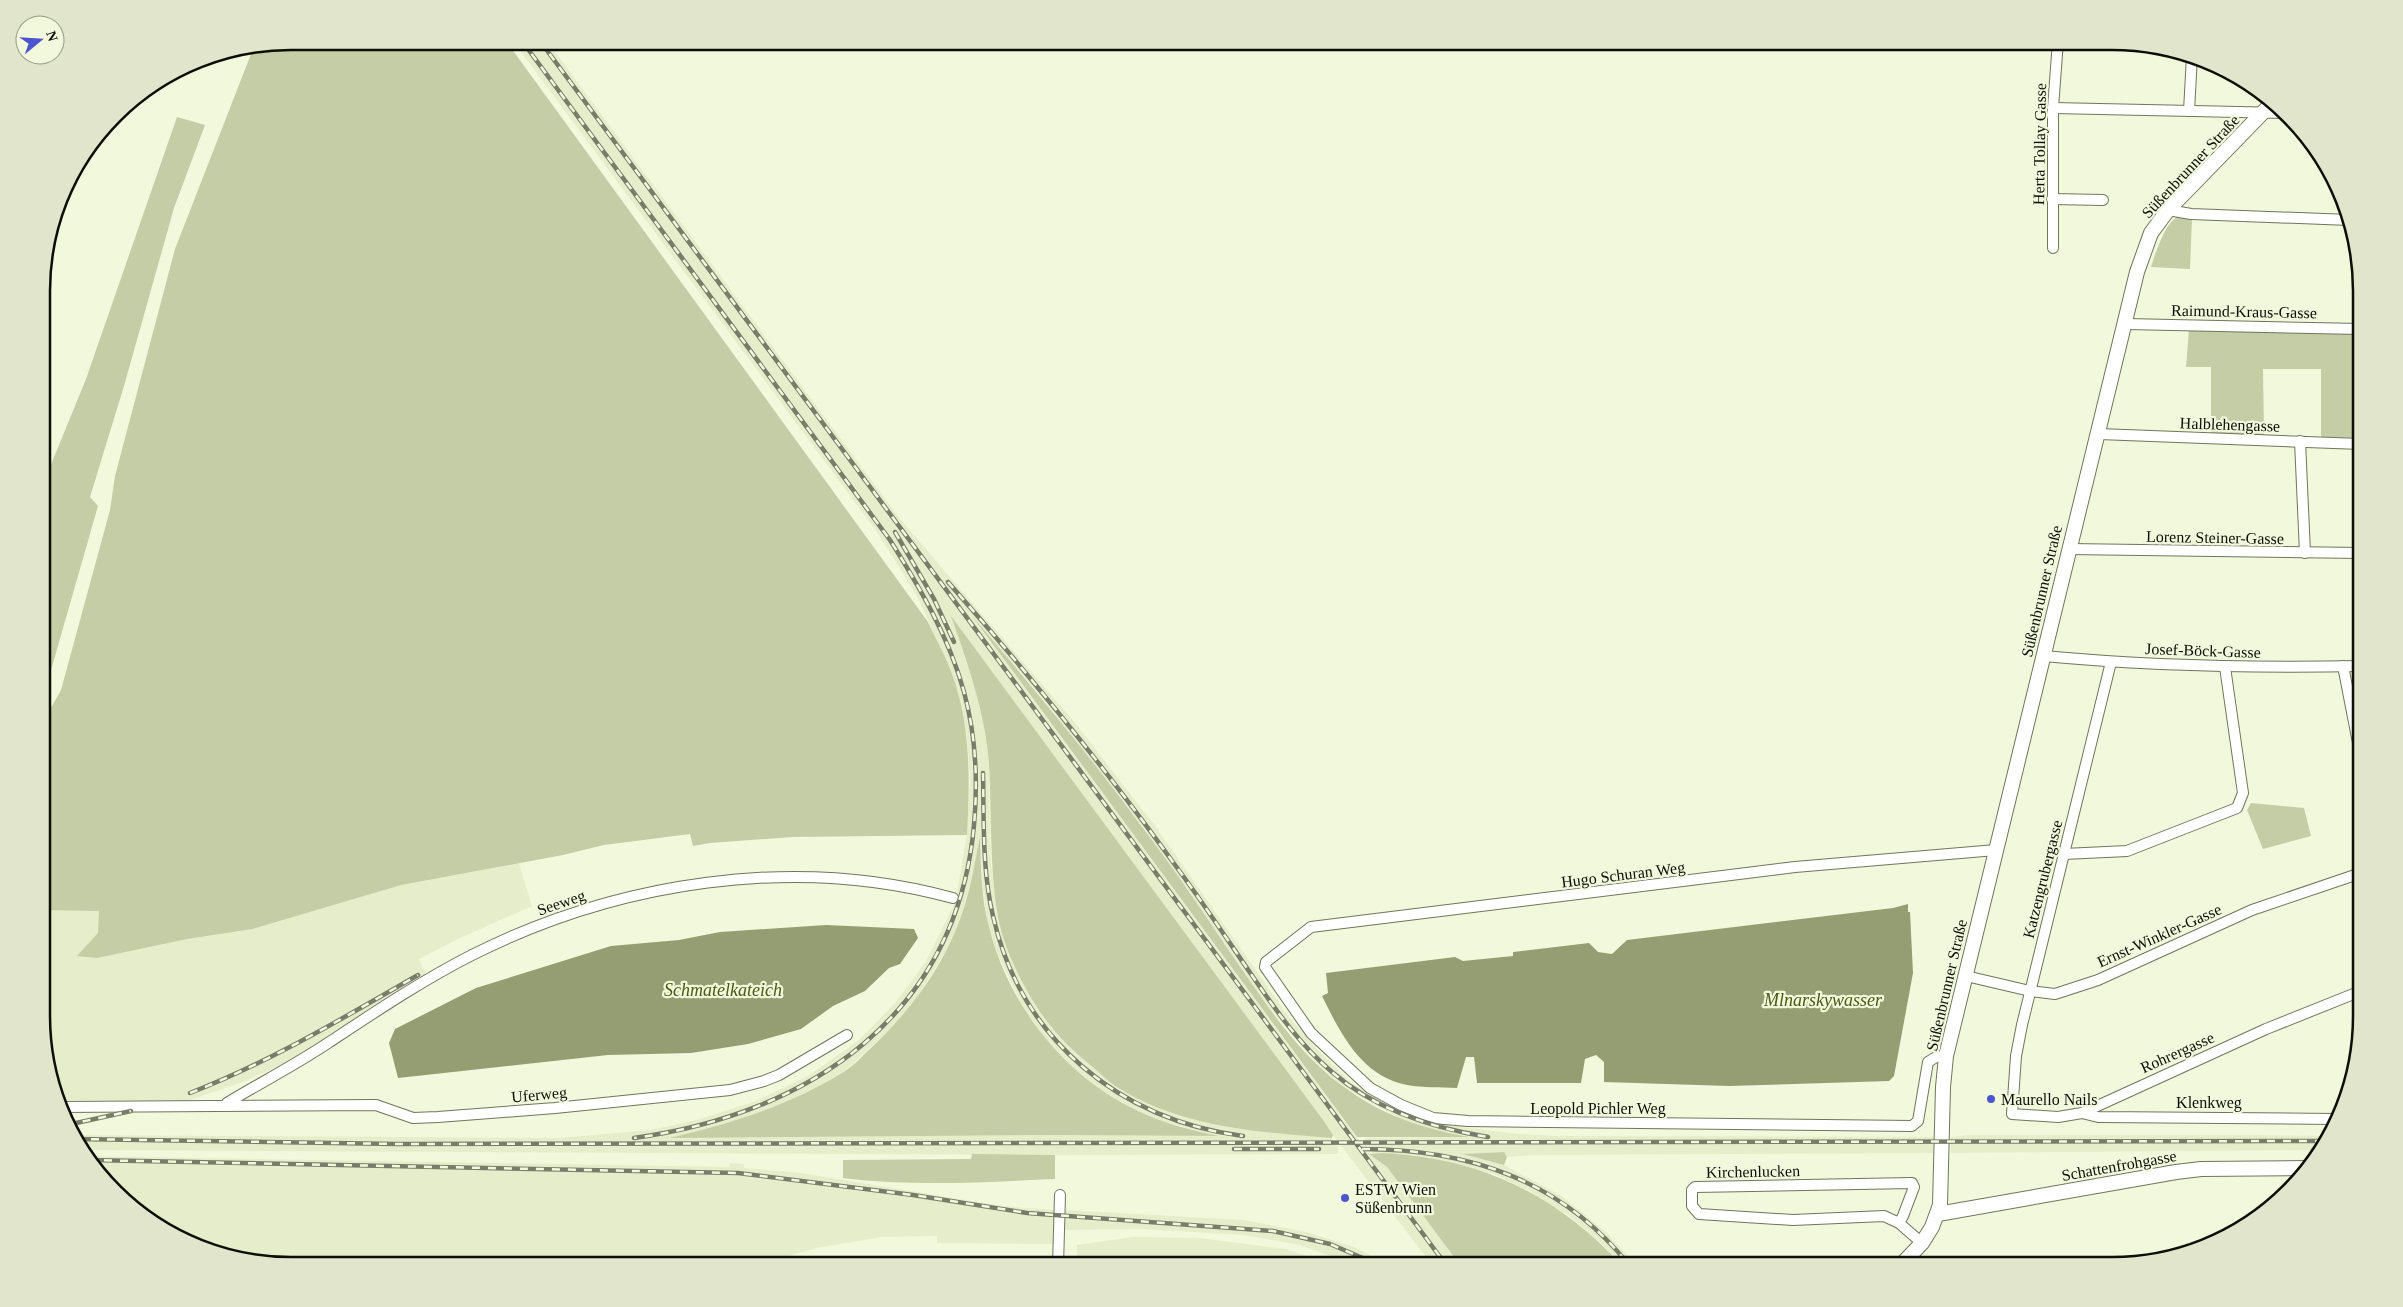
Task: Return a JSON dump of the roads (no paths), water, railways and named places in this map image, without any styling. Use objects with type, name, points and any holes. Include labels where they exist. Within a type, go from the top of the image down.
[{"type":"street","name":"Herta Tollay Gasse","points":[[2053,248],[2053,108],[2057,50]]},
{"type":"street","points":[[2189,111],[2192,64]]},
{"type":"street","name":"Süßenbrunner Straße","points":[[1938,1214],[1943,1178],[1942,1136],[1946,1056],[2044,656],[2068,549],[2126,324],[2137,272],[2151,233],[2168,210],[2268,107]]},
{"type":"street","points":[[2053,108],[2273,112]]},
{"type":"street","points":[[2052,199],[2103,200]]},
{"type":"street","points":[[2168,210],[2191,214],[2342,220]]},
{"type":"street","name":"Raimund-Kraus-Gasse","points":[[2126,324],[2353,329]]},
{"type":"street","name":"Halblehengasse","points":[[2098,434],[2353,444]]},
{"type":"street","points":[[2300,441],[2305,554]]},
{"type":"street","name":"Lorenz Steiner-Gasse","points":[[2068,549],[2305,554],[2353,553]]},
{"type":"street","name":"Josef-Böck-Gasse","points":[[2044,656],[2111,662],[2225,667],[2353,666]]},
{"type":"street","name":"Katzengrubergasse","points":[[2012,1104],[2016,1056],[2030,991],[2111,662]]},
{"type":"street","points":[[2343,666],[2353,717]]},
{"type":"street","points":[[2064,854],[2127,851],[2237,808],[2244,793],[2225,667]]},
{"type":"street","name":"Hugo Schuran Weg","points":[[1266,962],[1311,927],[1794,867],[1996,850]]},
{"type":"street","name":"Ernst-Winkler-Gasse","points":[[1966,976],[2030,991],[2055,994],[2098,980],[2252,910],[2353,876]]},
{"type":"street","name":"Seeweg","points":[[223,1106],[326,1044],[395,998],[472,955],[539,925],[594,907],[710,882],[783,877],[873,882],[953,898]]},
{"type":"street","name":"Leopold Pichler Weg","points":[[1266,962],[1265,967],[1311,1033],[1370,1088],[1401,1105],[1433,1118],[1468,1122],[1912,1126],[1918,1121],[1928,1062],[1936,1057],[1946,1056]]},
{"type":"street","name":"Rohrergasse","points":[[2012,1104],[2012,1114],[2058,1117],[2082,1113],[2200,1058],[2353,995]]},
{"type":"street","name":"Uferweg","points":[[68,1107],[376,1105],[408,1117],[418,1118],[555,1108],[730,1090],[764,1081],[801,1064],[847,1035]]},
{"type":"street","name":"Klenkweg","points":[[2082,1113],[2098,1117],[2330,1119]]},
{"type":"street","name":"Schattenfrohgasse","points":[[1938,1214],[2176,1172],[2201,1169],[2299,1168]]},
{"type":"street","name":"Kirchenlucken","points":[[1898,1223],[1914,1187],[1912,1183],[1695,1187],[1692,1190],[1692,1206],[1699,1214],[1793,1220],[1875,1215],[1891,1218],[1922,1243]]},
{"type":"street","points":[[1058,1257],[1060,1196]]},
{"type":"street","points":[[1909,1257],[1922,1243],[1938,1214]]},
{"type":"water","name":"Mlnarskywasser","points":[[1908,904],[1913,973],[1894,1076],[1889,1081],[1729,1086],[1604,1082],[1604,1062],[1596,1055],[1585,1059],[1581,1083],[1477,1083],[1474,1057],[1466,1057],[1457,1088],[1413,1086],[1391,1080],[1377,1073],[1365,1063],[1345,1038],[1322,996],[1328,993],[1326,973],[1455,957],[1463,961],[1513,956],[1513,952],[1589,943],[1598,952],[1612,954],[1627,940],[1893,908]]},
{"type":"water","name":"Schmatelkateich","points":[[826,925],[914,929],[918,938],[900,964],[889,968],[865,991],[833,1006],[801,1029],[748,1044],[691,1053],[608,1055],[398,1078],[389,1043],[395,1029],[476,988],[611,946],[679,940],[720,932]]},
{"type":"railway","points":[[529,50],[890,540],[923,595],[942,632],[964,692],[973,742],[976,775],[974,825],[962,892],[938,951],[905,1001],[864,1044],[814,1079],[759,1106],[698,1125],[634,1138]]},
{"type":"railway","points":[[547,50],[1440,1257]]},
{"type":"railway","points":[[895,532],[934,599],[954,642]]},
{"type":"railway","points":[[948,582],[1037,687],[1123,795],[1187,882],[1278,1013],[1309,1050],[1349,1085],[1386,1107],[1446,1128],[1488,1137]]},
{"type":"railway","points":[[983,773],[984,845],[989,899],[993,916],[1007,960],[1027,1000],[1052,1036],[1082,1066],[1117,1092],[1156,1112],[1198,1127],[1243,1136]]},
{"type":"railway","points":[[190,1093],[249,1068],[278,1053],[418,975]]},
{"type":"railway","points":[[76,1123],[131,1111]]},
{"type":"railway","points":[[84,1139],[396,1144],[2318,1141]]},
{"type":"railway","points":[[1234,1149],[1319,1149]]},
{"type":"railway","points":[[1362,1149],[1401,1150],[1439,1155],[1475,1163],[1510,1175],[1543,1191],[1574,1211],[1622,1257]]},
{"type":"railway","points":[[98,1160],[738,1173],[913,1195],[1027,1213],[1273,1231],[1330,1244],[1360,1257]]},
{"type":"place","name":"Maurello Nails","points":[[1991,1099]]},
{"type":"place","name":"ESTW Wien Süßenbrunn","points":[[1345,1198]]}]
